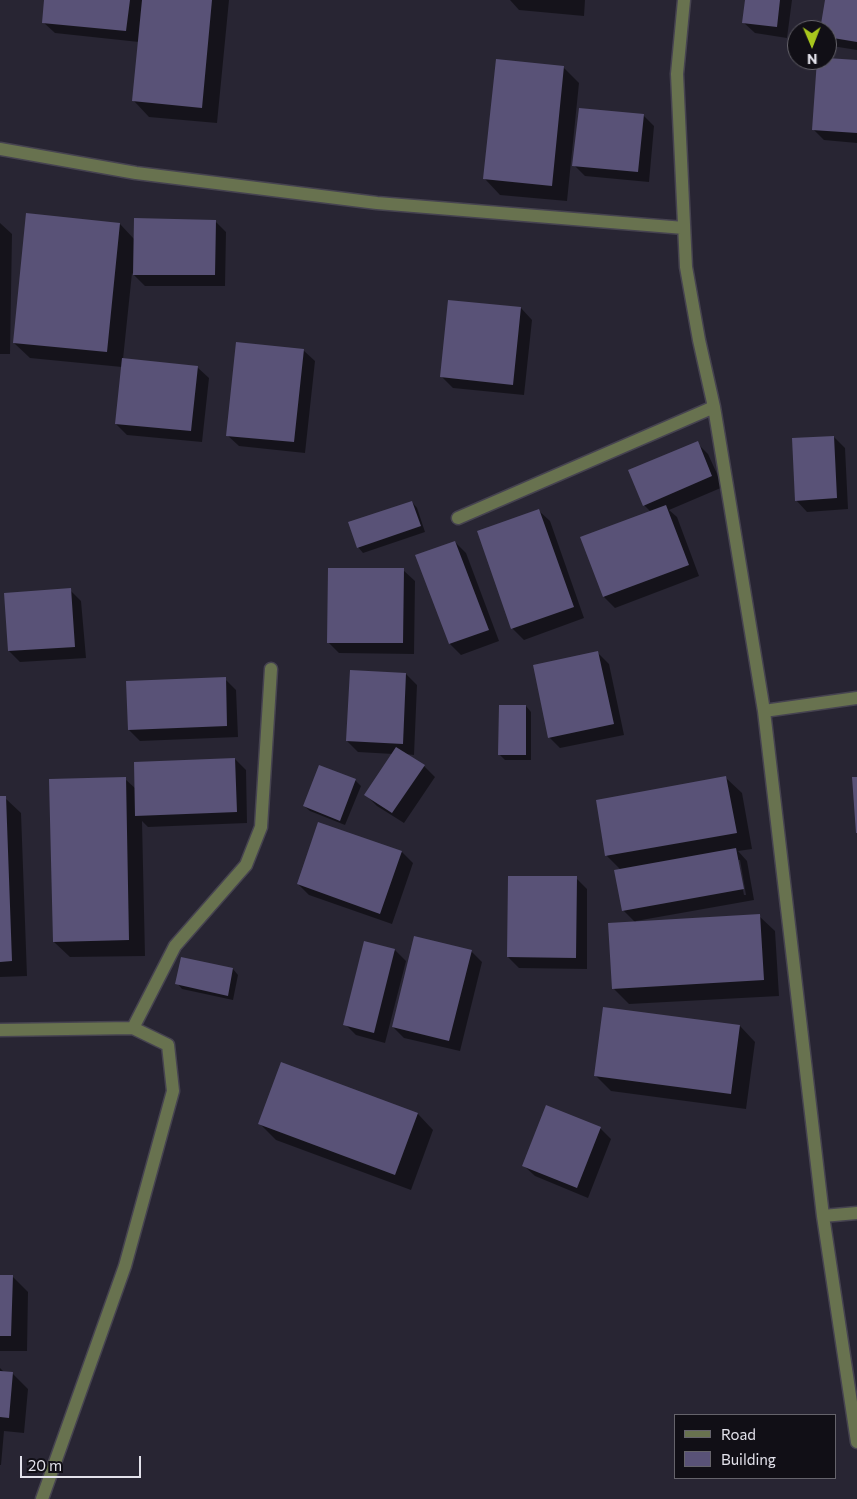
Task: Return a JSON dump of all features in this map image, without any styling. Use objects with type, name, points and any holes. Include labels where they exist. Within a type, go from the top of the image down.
[{"type":"street","points":[[684,0],[677,74],[686,267],[699,340],[714,407],[764,711],[823,1216],[857,1442]]},
{"type":"street","points":[[0,149],[136,173],[368,202],[684,228]]},
{"type":"street","points":[[458,518],[714,407]]},
{"type":"street","points":[[133,1028],[175,946],[246,865],[261,827],[271,669]]},
{"type":"street","points":[[764,711],[857,698]]},
{"type":"street","points":[[0,1030],[133,1028],[168,1045],[173,1091],[125,1266],[42,1499]]},
{"type":"street","points":[[823,1216],[857,1213]]},
{"type":"building","points":[[44,0],[130,0],[126,31],[42,23]]},
{"type":"building","points":[[142,0],[212,0],[202,108],[132,101]]},
{"type":"building","points":[[745,0],[780,0],[777,27],[742,23]]},
{"type":"building","points":[[825,0],[857,0],[857,42],[837,39],[837,20],[822,20]]},
{"type":"building","points":[[496,59],[564,66],[552,186],[483,179]]},
{"type":"building","points":[[837,59],[857,60],[857,133],[812,130],[816,70],[837,70]]},
{"type":"building","points":[[579,108],[644,114],[638,172],[572,166]]},
{"type":"building","points":[[26,213],[120,223],[107,352],[13,343]]},
{"type":"building","points":[[134,218],[216,220],[215,275],[133,275]]},
{"type":"building","points":[[448,300],[521,307],[513,385],[440,377]]},
{"type":"building","points":[[236,342],[304,349],[294,442],[226,436]]},
{"type":"building","points":[[122,358],[198,366],[191,431],[115,424]]},
{"type":"building","points":[[834,436],[837,498],[795,501],[792,438]]},
{"type":"building","points":[[698,441],[712,476],[643,506],[628,470]]},
{"type":"building","points":[[412,501],[421,526],[357,548],[348,522]]},
{"type":"building","points":[[666,505],[689,565],[603,597],[580,537]]},
{"type":"building","points":[[539,509],[574,607],[511,629],[477,531]]},
{"type":"building","points":[[455,541],[489,630],[449,644],[415,555]]},
{"type":"building","points":[[328,568],[404,568],[403,643],[327,643]]},
{"type":"building","points":[[71,588],[75,647],[8,651],[4,593]]},
{"type":"building","points":[[598,651],[614,724],[548,738],[533,665]]},
{"type":"building","points":[[350,670],[406,673],[403,744],[346,741]]},
{"type":"building","points":[[226,677],[227,726],[128,730],[126,681]]},
{"type":"building","points":[[499,705],[526,705],[526,755],[498,755]]},
{"type":"building","points":[[396,747],[425,765],[392,813],[364,795]]},
{"type":"building","points":[[235,758],[237,812],[135,816],[134,762]]},
{"type":"building","points":[[319,765],[356,779],[340,821],[303,806]]},
{"type":"building","points":[[726,776],[737,833],[605,856],[596,800]]},
{"type":"building","points":[[126,777],[129,940],[53,942],[49,779]]},
{"type":"building","points":[[852,777],[857,777],[857,833],[856,833]]},
{"type":"building","points":[[0,796],[6,796],[12,961],[0,962]]},
{"type":"building","points":[[318,822],[402,851],[380,914],[297,884]]},
{"type":"building","points":[[736,848],[744,889],[622,911],[614,870]]},
{"type":"building","points":[[508,876],[577,876],[576,958],[507,957]]},
{"type":"building","points":[[760,914],[764,980],[612,989],[608,923]]},
{"type":"building","points":[[414,936],[472,950],[449,1041],[392,1027]]},
{"type":"building","points":[[364,941],[395,949],[374,1033],[343,1025]]},
{"type":"building","points":[[181,957],[233,968],[228,996],[175,984]]},
{"type":"building","points":[[603,1007],[740,1025],[731,1094],[594,1076]]},
{"type":"building","points":[[281,1062],[418,1113],[395,1175],[258,1124]]},
{"type":"building","points":[[546,1105],[601,1127],[577,1188],[522,1166]]},
{"type":"building","points":[[0,1275],[13,1275],[11,1336],[0,1336]]},
{"type":"building","points":[[0,1371],[13,1372],[9,1418],[0,1417]]}]
